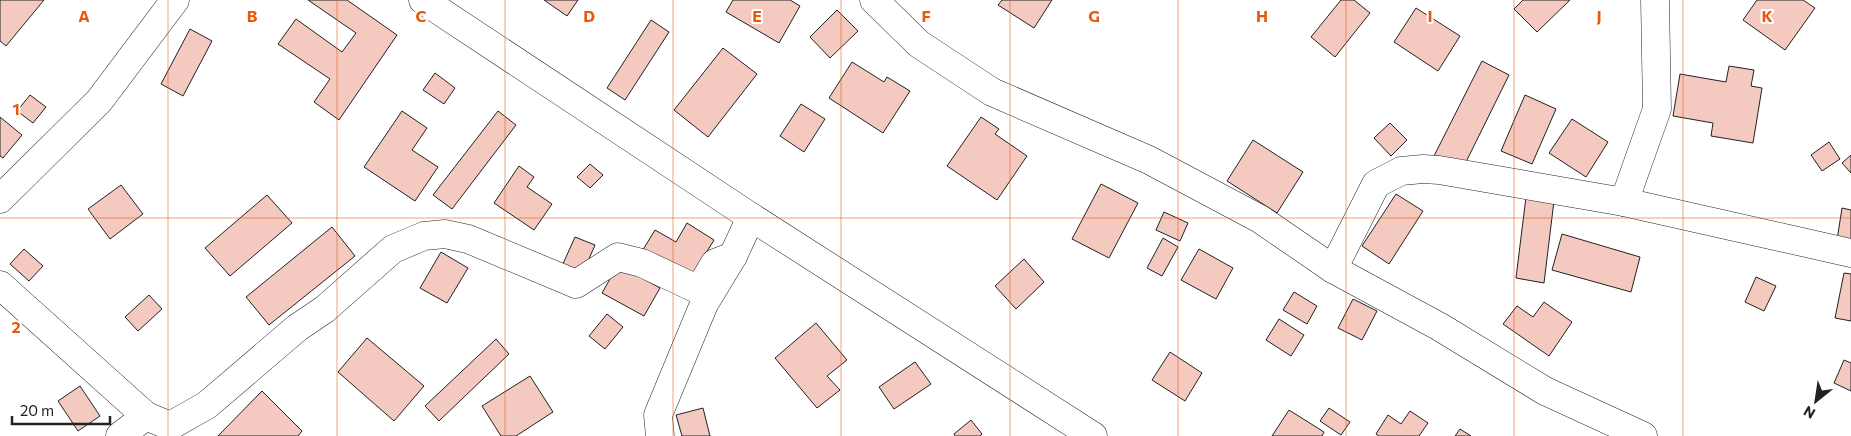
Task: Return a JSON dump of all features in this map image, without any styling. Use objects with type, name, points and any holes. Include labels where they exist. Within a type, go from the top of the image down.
[{"type":"street","points":[[0,199],[99,101],[175,0]]},
{"type":"street","points":[[423,0],[750,217],[1093,436]]},
{"type":"street","points":[[874,0],[919,44],[992,92],[1149,160],[1260,219],[1334,269],[1440,327],[1545,391],[1642,436]]},
{"type":"street","points":[[1624,202],[1657,109],[1655,0]]},
{"type":"street","points":[[1334,269],[1376,184],[1401,171],[1423,169],[1439,170],[1624,202],[1851,253]]},
{"type":"street","points":[[660,436],[658,415],[704,304],[733,256],[750,217]]},
{"type":"street","points":[[0,285],[146,416],[170,426],[207,405],[297,328],[325,309],[393,248],[424,236],[445,234],[468,239],[576,284],[618,257],[642,263],[699,290],[715,264],[733,256]]},
{"type":"street","points":[[120,436],[146,416]]},
{"type":"building","points":[[0,0],[44,0],[6,46],[0,41]]},
{"type":"building","points":[[308,0],[347,0],[397,35],[339,120],[314,102],[330,79],[278,44],[296,19],[342,52],[356,33]]},
{"type":"building","points":[[544,0],[578,0],[567,16]]},
{"type":"building","points":[[733,0],[790,0],[800,6],[779,43],[726,12]]},
{"type":"building","points":[[1002,0],[1052,0],[1034,28],[998,5]]},
{"type":"building","points":[[1341,0],[1354,0],[1370,13],[1335,57],[1311,37]]},
{"type":"building","points":[[1523,0],[1570,0],[1537,32],[1514,9]]},
{"type":"building","points":[[1757,0],[1803,0],[1815,8],[1785,50],[1743,20]]},
{"type":"building","points":[[1416,8],[1460,36],[1438,71],[1394,42]]},
{"type":"building","points":[[837,10],[858,31],[830,58],[810,37]]},
{"type":"building","points":[[651,20],[669,32],[625,100],[607,88]]},
{"type":"building","points":[[190,29],[212,41],[183,96],[161,84]]},
{"type":"building","points":[[723,48],[757,74],[708,137],[674,110]]},
{"type":"building","points":[[1482,61],[1509,75],[1462,170],[1434,156]]},
{"type":"building","points":[[852,62],[884,82],[887,77],[910,91],[883,133],[829,98]]},
{"type":"building","points":[[1729,66],[1754,70],[1751,86],[1762,88],[1753,143],[1711,136],[1713,123],[1673,116],[1680,74],[1726,82]]},
{"type":"building","points":[[435,73],[455,88],[444,104],[423,90]]},
{"type":"building","points":[[30,95],[46,107],[33,123],[17,111]]},
{"type":"building","points":[[1525,95],[1556,109],[1532,164],[1501,151]]},
{"type":"building","points":[[801,104],[825,119],[804,152],[780,136]]},
{"type":"building","points":[[402,111],[427,128],[412,150],[438,167],[415,201],[364,167]]},
{"type":"building","points":[[498,111],[516,125],[452,209],[433,195]]},
{"type":"building","points":[[0,117],[22,135],[3,158],[0,156]]},
{"type":"building","points":[[981,117],[999,129],[995,134],[1027,156],[997,200],[947,166]]},
{"type":"building","points":[[1572,119],[1608,142],[1586,177],[1549,153]]},
{"type":"building","points":[[1390,123],[1407,140],[1391,156],[1374,138]]},
{"type":"building","points":[[1253,140],[1303,172],[1277,213],[1227,181]]},
{"type":"building","points":[[1829,142],[1840,159],[1822,171],[1811,155]]},
{"type":"building","points":[[1851,155],[1851,173],[1842,163]]},
{"type":"building","points":[[590,164],[603,175],[590,188],[577,177]]},
{"type":"building","points":[[519,166],[534,177],[527,187],[552,204],[534,230],[494,203]]},
{"type":"building","points":[[1101,184],[1138,203],[1109,258],[1072,239]]},
{"type":"building","points":[[121,185],[143,214],[110,239],[88,209]]},
{"type":"building","points":[[1396,194],[1423,211],[1389,264],[1362,246]]},
{"type":"building","points":[[267,195],[292,223],[230,276],[205,248]]},
{"type":"building","points":[[1526,197],[1554,201],[1544,283],[1516,278]]},
{"type":"building","points":[[1842,208],[1851,210],[1851,242],[1837,240]]},
{"type":"building","points":[[1164,212],[1188,223],[1180,241],[1156,230]]},
{"type":"building","points":[[687,223],[714,240],[688,282],[641,253],[655,230],[676,242]]},
{"type":"building","points":[[332,227],[355,256],[269,325],[246,297]]},
{"type":"building","points":[[1562,234],[1640,257],[1631,292],[1552,270]]},
{"type":"building","points":[[575,237],[595,245],[582,275],[562,266]]},
{"type":"building","points":[[1163,238],[1178,247],[1162,276],[1147,268]]},
{"type":"building","points":[[24,249],[43,266],[29,281],[10,264]]},
{"type":"building","points":[[1199,249],[1233,268],[1216,299],[1181,280]]},
{"type":"building","points":[[441,252],[468,268],[447,303],[420,288]]},
{"type":"building","points":[[1024,259],[1044,282],[1016,309],[995,286]]},
{"type":"building","points":[[618,265],[660,288],[644,316],[602,293]]},
{"type":"building","points":[[1844,273],[1851,274],[1851,321],[1835,318]]},
{"type":"building","points":[[1756,277],[1776,286],[1764,311],[1745,302]]},
{"type":"building","points":[[1294,292],[1317,306],[1307,324],[1283,310]]},
{"type":"building","points":[[149,295],[162,309],[138,331],[125,317]]},
{"type":"building","points":[[1353,299],[1377,311],[1362,340],[1338,328]]},
{"type":"building","points":[[1544,302],[1572,322],[1549,356],[1503,324],[1517,306],[1533,317]]},
{"type":"building","points":[[607,314],[623,327],[605,349],[589,336]]},
{"type":"building","points":[[1279,319],[1304,335],[1291,356],[1266,340]]},
{"type":"building","points":[[816,323],[847,360],[827,376],[840,390],[817,408],[775,358]]},
{"type":"building","points":[[367,338],[424,386],[394,421],[338,372]]},
{"type":"building","points":[[496,339],[509,354],[439,421],[425,406]]},
{"type":"building","points":[[1170,352],[1202,373],[1185,401],[1152,380]]},
{"type":"building","points":[[1844,360],[1851,363],[1851,391],[1834,383]]},
{"type":"building","points":[[915,362],[931,384],[894,409],[879,387]]},
{"type":"building","points":[[530,376],[553,412],[516,436],[501,436],[482,406]]},
{"type":"building","points":[[80,386],[100,416],[78,431],[58,401]]},
{"type":"building","points":[[262,391],[302,431],[298,436],[218,436]]},
{"type":"building","points":[[703,408],[710,436],[682,436],[676,415]]},
{"type":"building","points":[[1329,408],[1350,422],[1341,435],[1320,421]]},
{"type":"building","points":[[1289,410],[1324,432],[1322,436],[1272,436]]},
{"type":"building","points":[[1410,411],[1428,423],[1419,436],[1379,436],[1376,434],[1388,415],[1401,424]]},
{"type":"building","points":[[971,420],[982,434],[980,436],[955,436],[954,434]]},
{"type":"building","points":[[1460,429],[1471,436],[1455,436]]}]
